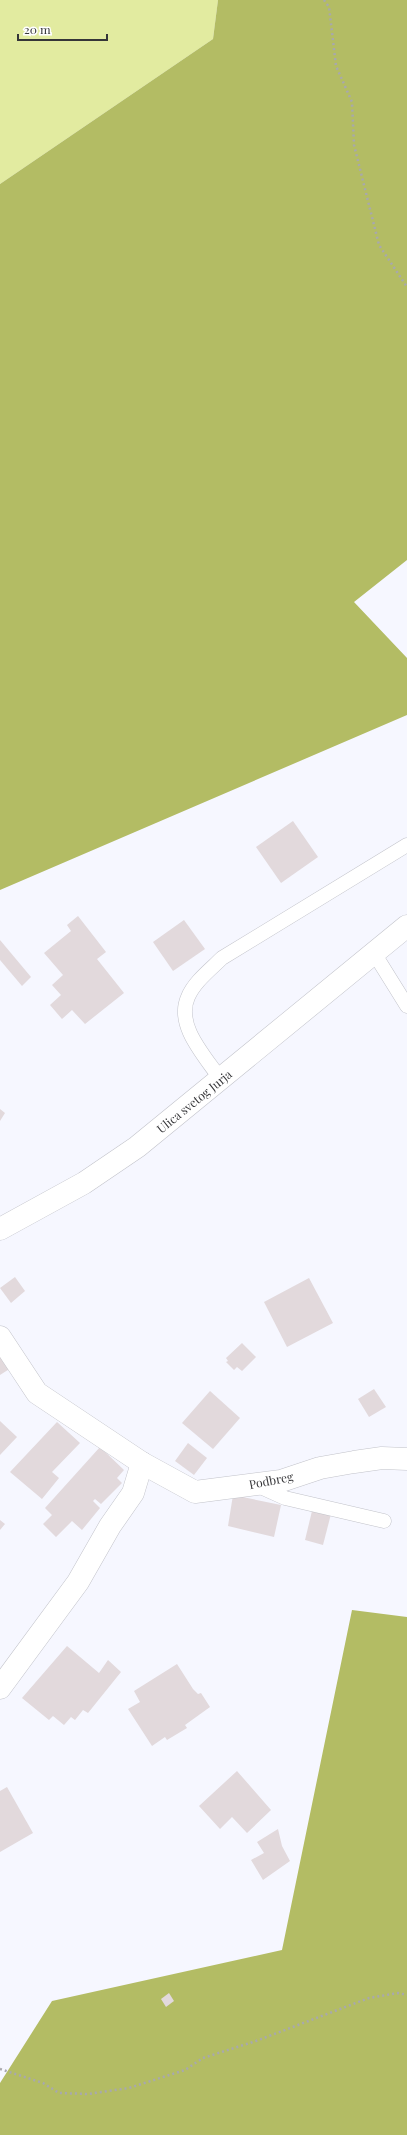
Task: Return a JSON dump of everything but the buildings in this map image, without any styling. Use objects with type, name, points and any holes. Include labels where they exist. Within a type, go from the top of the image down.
[{"type":"street","name":"Ulica svetog Jurja","points":[[0,1229],[84,1183],[138,1147],[407,926]]},
{"type":"street","name":"Podbreg","points":[[0,1337],[37,1393],[142,1462],[195,1492],[281,1481],[320,1468],[354,1462],[382,1458],[407,1459]]},
{"type":"street","points":[[0,1688],[78,1582],[110,1526],[133,1493],[142,1462]]},
{"type":"lane","points":[[221,1080],[190,1034],[184,1016],[188,998],[204,976],[222,958],[407,845]]},
{"type":"lane","points":[[374,953],[407,1006]]},
{"type":"lane","points":[[254,1484],[285,1498],[384,1521]]},
{"type":"path","points":[[324,0],[329,7],[336,66],[352,102],[354,145],[379,244],[407,287]]},
{"type":"path","points":[[0,2068],[43,2083],[59,2093],[88,2094],[129,2088],[185,2070],[203,2058],[256,2041],[362,2000],[398,1993],[407,1995]]},
{"type":"green space","points":[[0,0],[218,0],[213,39],[0,184]]},
{"type":"green space","points":[[218,0],[407,0],[407,560],[354,602],[407,658],[407,715],[0,890],[0,184],[213,39]]},
{"type":"green space","points":[[352,1610],[407,1617],[407,2135],[0,2135],[0,2083],[52,2001],[282,1950]]}]
